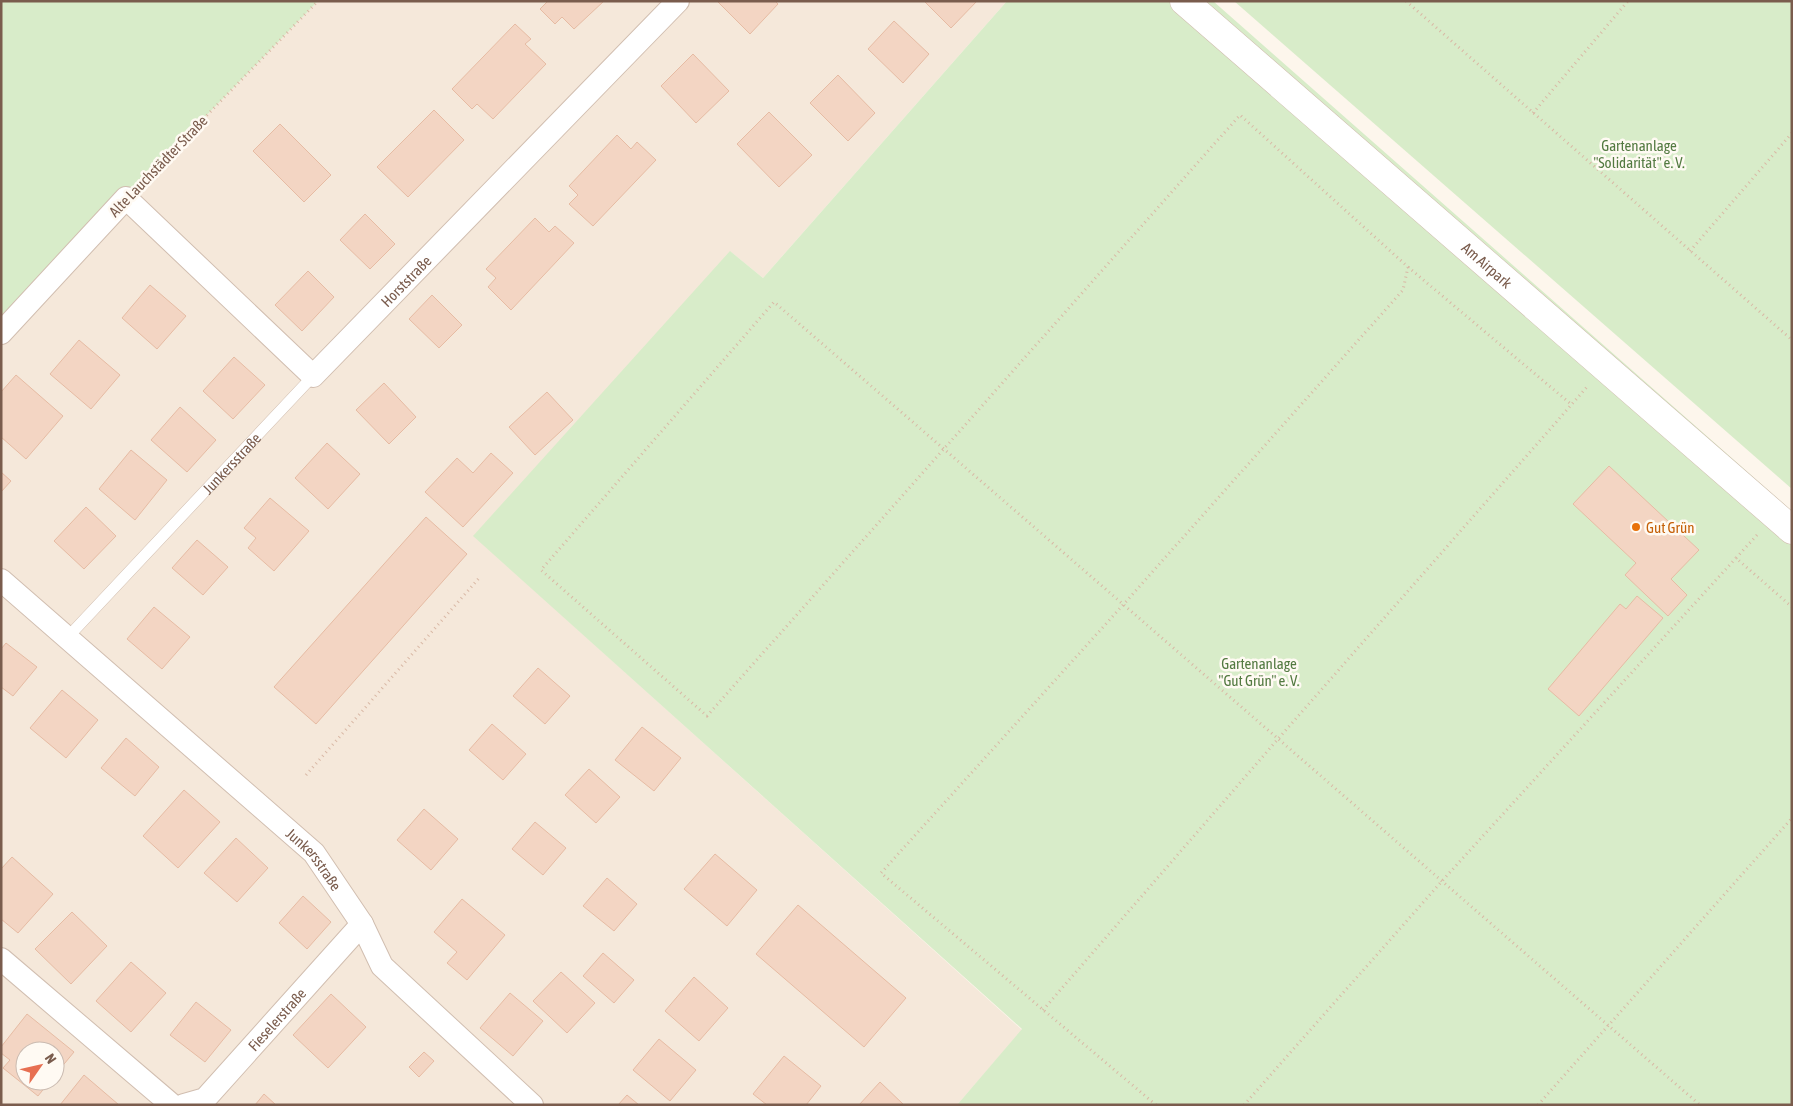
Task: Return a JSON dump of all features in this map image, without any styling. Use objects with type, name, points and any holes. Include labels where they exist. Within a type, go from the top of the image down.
[{"type":"street","name":"Horststraße","points":[[313,376],[678,1]]},
{"type":"street","name":"Am Airpark","points":[[1184,1],[1792,530]]},
{"type":"street","name":"Alte Lauchstädter Straße","points":[[1,333],[126,198]]},
{"type":"street","points":[[126,198],[313,376]]},
{"type":"street","name":"Junkersstraße","points":[[1,580],[314,853],[362,924],[382,966],[532,1105]]},
{"type":"street","name":"Fieselerstraße","points":[[184,1105],[205,1099],[362,924]]},
{"type":"street","points":[[1,959],[172,1105]]},
{"type":"lane","name":"Junkersstraße","points":[[67,638],[313,376]]},
{"type":"path","name":"Alte Lauchstädter Straße","points":[[126,198],[318,1]]},
{"type":"path","points":[[1406,1],[1792,340]]},
{"type":"path","points":[[1533,113],[1628,1]]},
{"type":"path","points":[[1572,405],[1408,267],[1240,115],[944,449],[707,716],[541,570],[774,302],[944,449],[1700,1105]]},
{"type":"path","points":[[1690,251],[1792,133]]},
{"type":"path","points":[[1156,1105],[881,873],[1123,605],[1403,290],[1408,267]]},
{"type":"path","points":[[1043,1010],[1278,739],[1588,387],[1612,372]]},
{"type":"path","points":[[1244,1105],[1442,881],[1758,534]]},
{"type":"path","points":[[1736,558],[1792,607]]},
{"type":"path","points":[[306,775],[480,577]]},
{"type":"path","points":[[1538,1105],[1792,818]]},
{"type":"shaded area","points":[[318,1],[1007,1],[763,278],[731,252],[474,536],[1022,1030],[957,1105],[1,1105],[1,333],[126,198]]},
{"type":"green space","points":[[1,1],[318,1],[126,198],[1,333]]},
{"type":"green space","name":"Gartenanlage \"Gut Grün\" e. V.","points":[[1007,1],[1213,1],[1792,511],[1792,1105],[957,1105],[1022,1029],[473,536],[730,251],[763,278]]},
{"type":"green space","name":"Gartenanlage \"Solidarität\" e. V.","points":[[1234,1],[1792,1],[1792,489]]},
{"type":"building","points":[[548,1],[604,1],[574,29],[562,17],[555,24],[540,9]]},
{"type":"building","points":[[719,1],[775,1],[778,4],[750,34]]},
{"type":"building","points":[[924,1],[977,1],[951,28]]},
{"type":"building","points":[[894,21],[929,54],[903,83],[868,49]]},
{"type":"building","points":[[515,24],[531,39],[525,44],[546,64],[493,119],[477,104],[472,109],[452,89]]},
{"type":"building","points":[[693,54],[729,91],[696,123],[661,86]]},
{"type":"building","points":[[838,75],[875,113],[848,141],[810,103]]},
{"type":"building","points":[[434,110],[464,140],[408,197],[377,167]]},
{"type":"building","points":[[769,112],[812,155],[779,187],[737,144]]},
{"type":"building","points":[[280,124],[331,175],[304,202],[253,151]]},
{"type":"building","points":[[617,135],[631,149],[637,142],[656,160],[593,226],[569,204],[578,195],[569,186]]},
{"type":"building","points":[[365,214],[395,244],[370,269],[340,240]]},
{"type":"building","points":[[535,218],[549,232],[555,226],[574,243],[511,310],[488,287],[496,278],[486,269]]},
{"type":"building","points":[[308,271],[334,297],[302,331],[275,305]]},
{"type":"building","points":[[150,285],[186,316],[157,349],[122,318]]},
{"type":"building","points":[[432,295],[462,325],[439,348],[409,319]]},
{"type":"building","points":[[79,340],[120,375],[91,409],[50,374]]},
{"type":"building","points":[[234,357],[265,385],[233,419],[203,391]]},
{"type":"building","points":[[16,375],[63,416],[26,459],[1,437],[1,392]]},
{"type":"building","points":[[384,383],[416,417],[389,444],[356,410]]},
{"type":"building","points":[[547,392],[573,420],[535,455],[509,427]]},
{"type":"building","points":[[180,407],[216,440],[187,472],[151,440]]},
{"type":"building","points":[[327,443],[360,474],[328,509],[295,478]]},
{"type":"building","points":[[131,450],[167,480],[135,520],[99,489]]},
{"type":"building","points":[[491,453],[513,473],[463,527],[425,492],[457,458],[473,473]]},
{"type":"building","name":"Gut Grün","points":[[1609,466],[1699,550],[1671,579],[1687,595],[1668,616],[1625,575],[1636,563],[1573,504]]},
{"type":"building","points":[[1,472],[11,481],[1,492]]},
{"type":"building","points":[[270,498],[309,531],[274,571],[248,548],[256,538],[244,528]]},
{"type":"building","points":[[86,507],[116,536],[84,569],[54,541]]},
{"type":"building","points":[[426,517],[467,554],[316,724],[274,687]]},
{"type":"building","points":[[197,540],[228,567],[203,595],[172,568]]},
{"type":"building","points":[[1637,596],[1663,618],[1579,716],[1548,689],[1620,604],[1626,609]]},
{"type":"building","points":[[154,607],[190,637],[162,669],[127,639]]},
{"type":"building","points":[[6,643],[37,667],[13,696],[1,687],[1,649]]},
{"type":"building","points":[[538,668],[570,696],[545,724],[513,696]]},
{"type":"building","points":[[62,690],[98,720],[66,758],[30,728]]},
{"type":"building","points":[[492,724],[526,754],[503,780],[469,750]]},
{"type":"building","points":[[642,727],[681,758],[654,791],[615,760]]},
{"type":"building","points":[[126,738],[159,767],[135,796],[101,768]]},
{"type":"building","points":[[589,769],[620,797],[596,823],[565,795]]},
{"type":"building","points":[[184,790],[220,822],[178,868],[143,836]]},
{"type":"building","points":[[424,809],[458,839],[431,870],[397,840]]},
{"type":"building","points":[[535,822],[566,848],[543,875],[512,849]]},
{"type":"building","points":[[236,838],[268,868],[237,902],[204,873]]},
{"type":"building","points":[[715,854],[757,890],[727,926],[684,889]]},
{"type":"building","points":[[12,857],[53,894],[18,933],[1,919],[1,869]]},
{"type":"building","points":[[607,878],[637,904],[614,931],[583,906]]},
{"type":"building","points":[[303,896],[331,922],[307,949],[279,923]]},
{"type":"building","points":[[462,899],[505,935],[467,980],[447,963],[457,952],[434,932]]},
{"type":"building","points":[[798,905],[906,998],[864,1047],[756,954]]},
{"type":"building","points":[[72,912],[107,946],[71,984],[35,949]]},
{"type":"building","points":[[603,953],[634,980],[614,1003],[583,976]]},
{"type":"building","points":[[131,962],[166,993],[131,1032],[96,1001]]},
{"type":"building","points":[[561,972],[595,1003],[567,1033],[533,1001]]},
{"type":"building","points":[[694,977],[728,1008],[699,1041],[665,1011]]},
{"type":"building","points":[[510,993],[543,1021],[513,1056],[480,1028]]},
{"type":"building","points":[[331,994],[366,1027],[328,1068],[293,1035]]},
{"type":"building","points":[[196,1002],[231,1030],[205,1062],[170,1035]]},
{"type":"building","points":[[27,1014],[60,1041],[15,1041],[15,1078],[3,1068],[10,1060],[1,1053],[1,1047]]},
{"type":"building","points":[[659,1039],[696,1070],[670,1101],[633,1070]]},
{"type":"building","points":[[65,1045],[74,1052],[65,1063]]},
{"type":"building","points":[[424,1052],[434,1061],[419,1077],[409,1067]]},
{"type":"building","points":[[784,1056],[821,1086],[806,1105],[767,1105],[753,1094]]},
{"type":"building","points":[[84,1075],[119,1105],[60,1105]]},
{"type":"building","points":[[880,1082],[904,1105],[859,1105]]},
{"type":"building","points":[[32,1091],[42,1091],[38,1096]]},
{"type":"building","points":[[264,1094],[276,1105],[255,1105]]},
{"type":"building","points":[[627,1095],[639,1105],[618,1105]]},
{"type":"place","name":"Gut Grün","points":[[1636,527]]}]
